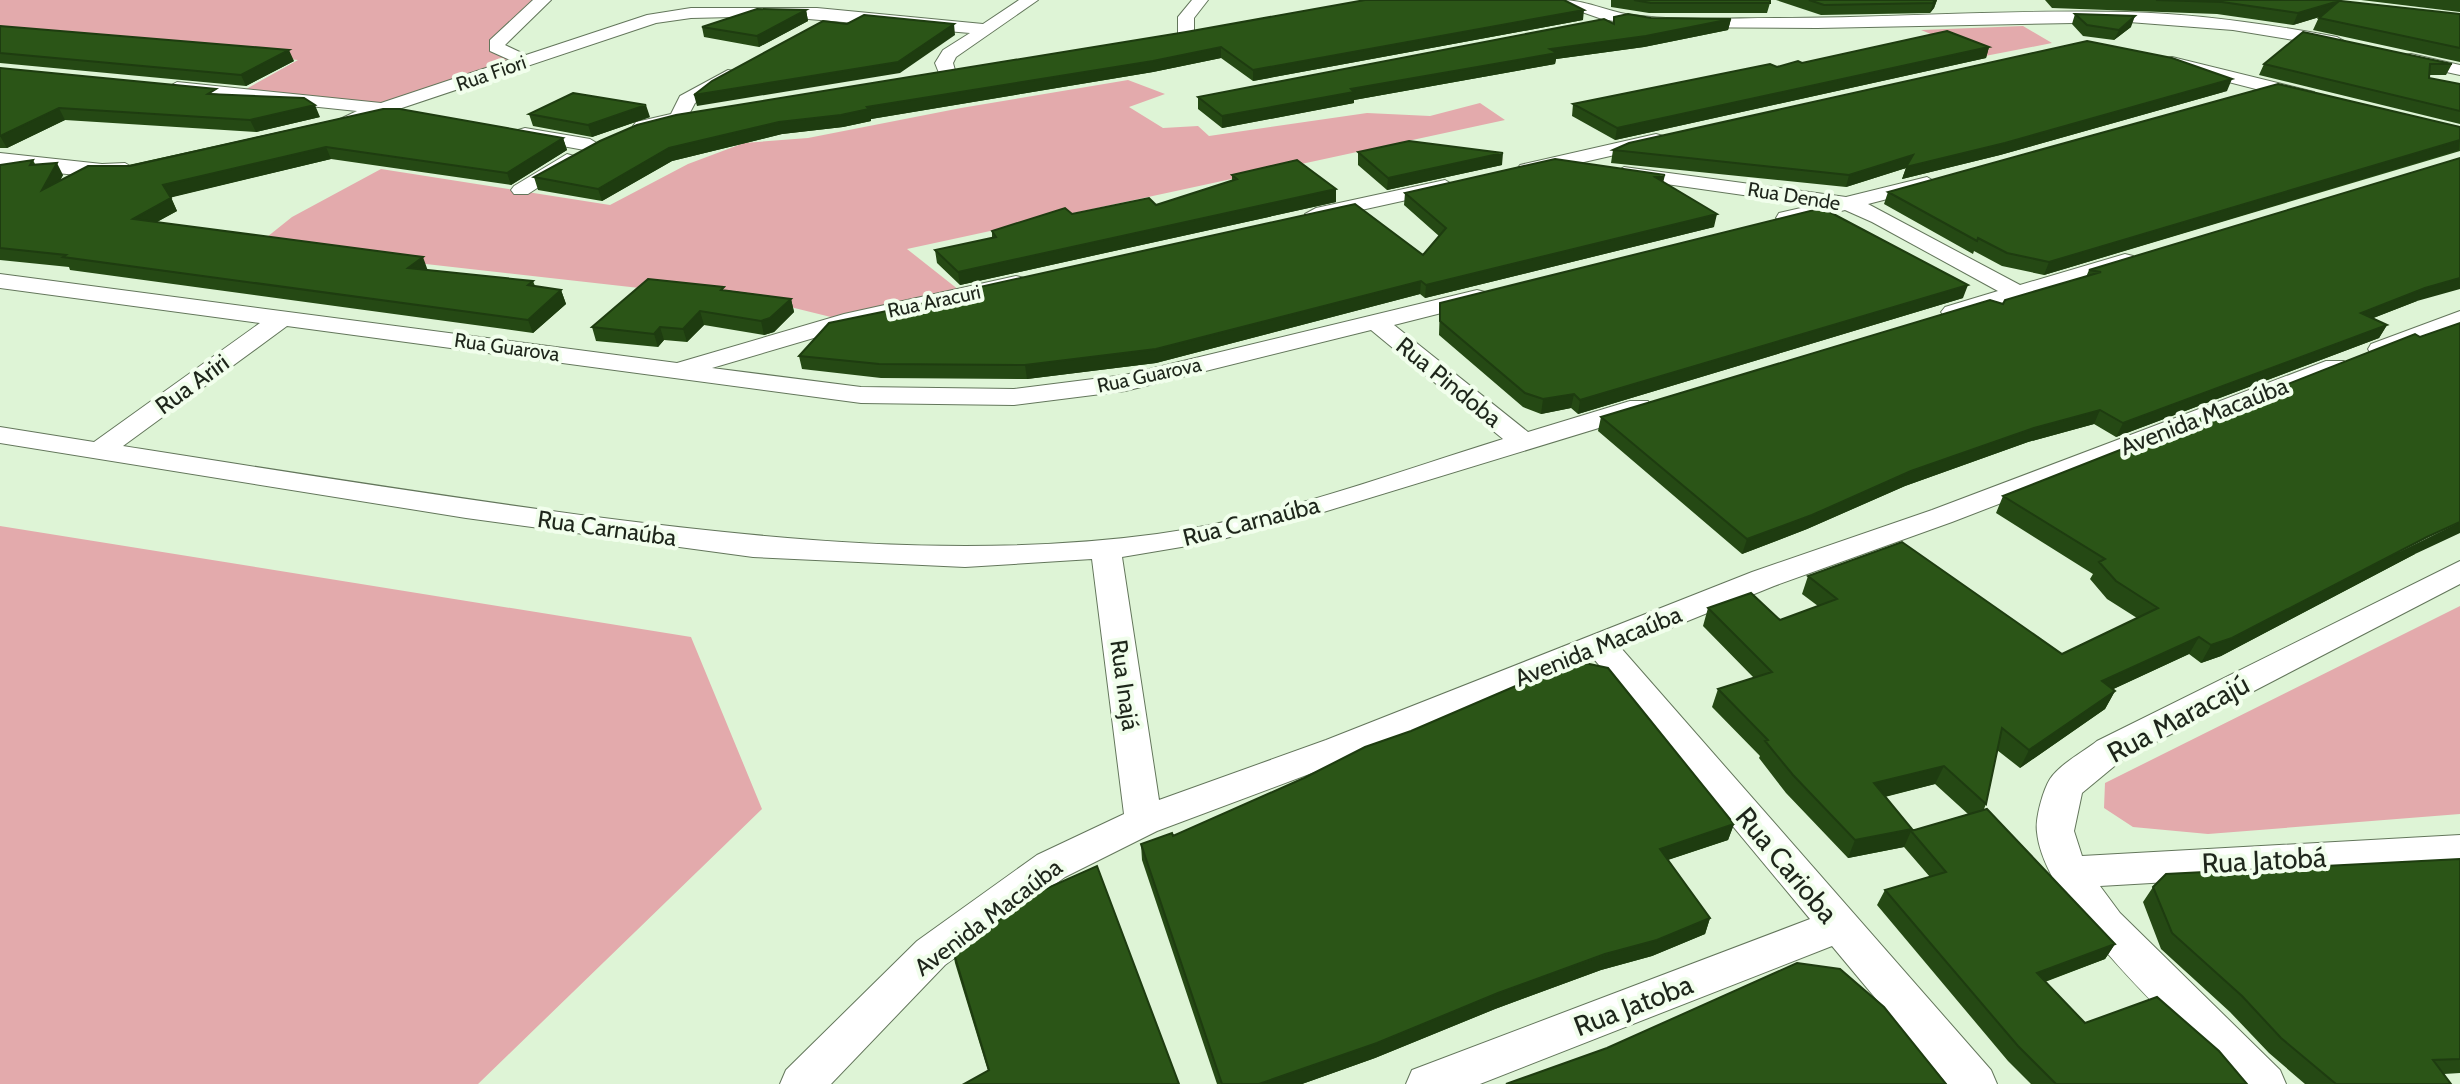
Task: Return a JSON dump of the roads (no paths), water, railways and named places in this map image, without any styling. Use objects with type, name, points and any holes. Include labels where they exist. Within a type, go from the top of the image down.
[{"type":"street","points":[[526,61],[496,47],[498,40],[543,0]]},
{"type":"street","points":[[947,74],[945,58],[1030,0]]},
{"type":"street","points":[[1186,35],[1186,17],[1200,0]]},
{"type":"street","points":[[1569,0],[1600,13],[1629,19],[1794,24],[2086,17],[2217,22],[2263,27],[2355,46]]},
{"type":"street","points":[[1786,0],[1794,24]]},
{"type":"street","points":[[1947,0],[1957,20]]},
{"type":"street","points":[[2197,4],[2217,22]]},
{"type":"street","name":"Rua Fiori","points":[[328,126],[653,18],[696,7],[736,6],[984,29]]},
{"type":"street","points":[[812,28],[839,14]]},
{"type":"street","points":[[1581,28],[1629,19]]},
{"type":"street","points":[[2149,56],[2330,101]]},
{"type":"street","points":[[2399,56],[2460,70]]},
{"type":"street","points":[[678,118],[687,100],[747,64]]},
{"type":"street","points":[[163,86],[389,108],[428,116]]},
{"type":"street","points":[[2228,100],[2272,87]]},
{"type":"street","points":[[628,131],[705,114]]},
{"type":"street","points":[[499,130],[597,142],[521,190]]},
{"type":"street","points":[[1507,173],[1671,136]]},
{"type":"street","points":[[0,159],[102,170],[149,167]]},
{"type":"street","points":[[0,169],[37,163]]},
{"type":"street","name":"Rua Dende","points":[[1550,164],[1846,203],[1880,217],[2018,293]]},
{"type":"street","points":[[1770,222],[1949,177]]},
{"type":"street","points":[[1292,219],[1465,182]]},
{"type":"street","points":[[1927,320],[2152,253]]},
{"type":"street","name":"Rua Aracuri","points":[[677,371],[853,319],[1036,278]]},
{"type":"street","name":"Rua Guarova","points":[[0,281],[861,395],[1014,397],[1125,383],[1502,290]]},
{"type":"street","name":"Rua Ariri","points":[[99,451],[284,317]]},
{"type":"street","name":"Avenida Macaúba","points":[[802,1084],[931,953],[1051,866],[1144,821],[1339,749],[1763,579],[1942,516],[2460,318]]},
{"type":"street","name":"Rua Pindoba","points":[[1376,322],[1523,442]]},
{"type":"street","name":"Rua Carnaúba","points":[[0,435],[466,509],[753,547],[965,557],[1106,549],[1211,533],[1307,508],[1670,398]]},
{"type":"street","name":"Rua Inajá","points":[[1106,549],[1144,821]]},
{"type":"street","name":"Rua Maracajú","points":[[2264,1084],[2106,925],[2069,872],[2055,831],[2065,786],[2110,750],[2460,571]]},
{"type":"street","name":"Rua Carioba","points":[[1600,645],[1975,1084]]},
{"type":"street","name":"Rua Jatobá","points":[[2069,872],[2460,850]]},
{"type":"street","name":"Rua Jatoba","points":[[1428,1084],[1838,926]]}]
